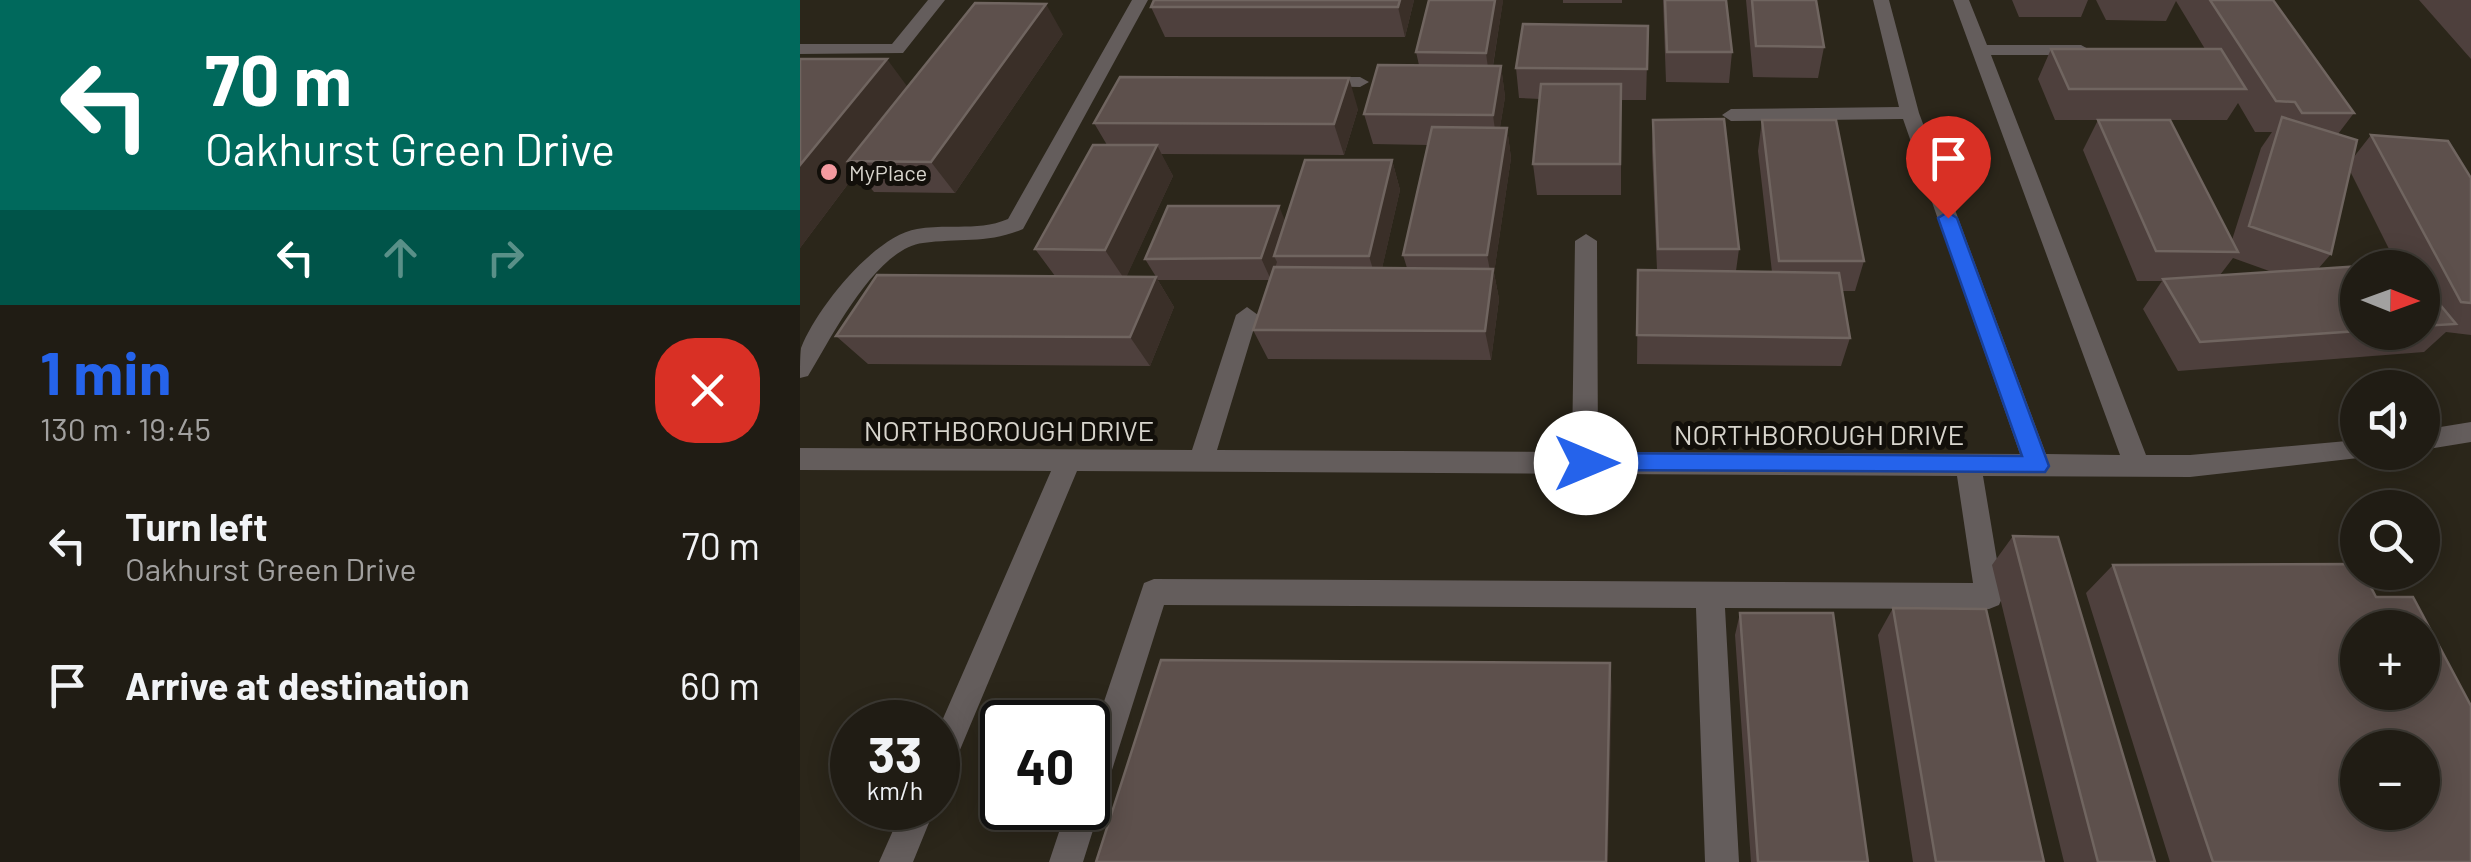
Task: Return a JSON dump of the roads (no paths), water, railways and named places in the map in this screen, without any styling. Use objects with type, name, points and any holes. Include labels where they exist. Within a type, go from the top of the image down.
[{"type":"street","points":[[800,49],[898,49],[937,0]]},
{"type":"street","points":[[800,369],[884,250],[913,236],[994,235],[1016,224],[1105,81],[1140,0]]},
{"type":"street","points":[[1881,0],[1910,112],[2037,466]]},
{"type":"street","points":[[1962,0],[2137,466]]},
{"type":"street","points":[[1980,50],[2106,50]]},
{"type":"street","points":[[1304,82],[1360,82]]},
{"type":"street","points":[[1731,115],[1910,112]]},
{"type":"street","points":[[1586,242],[1586,463]]},
{"type":"street","points":[[1201,461],[1246,315]]},
{"type":"street","points":[[2440,437],[2471,432]]},
{"type":"street","name":"NORTHBOROUGH DRIVE","points":[[800,459],[2190,466],[2340,452]]},
{"type":"street","points":[[960,714],[1068,461]]},
{"type":"street","points":[[1110,727],[1154,592],[1989,596],[1968,465]]},
{"type":"street","points":[[1710,595],[1722,862]]},
{"type":"street","points":[[896,862],[910,830]]},
{"type":"street","points":[[1066,862],[1077,830]]},
{"type":"place","name":"MyPlace","points":[[829,172]]}]
